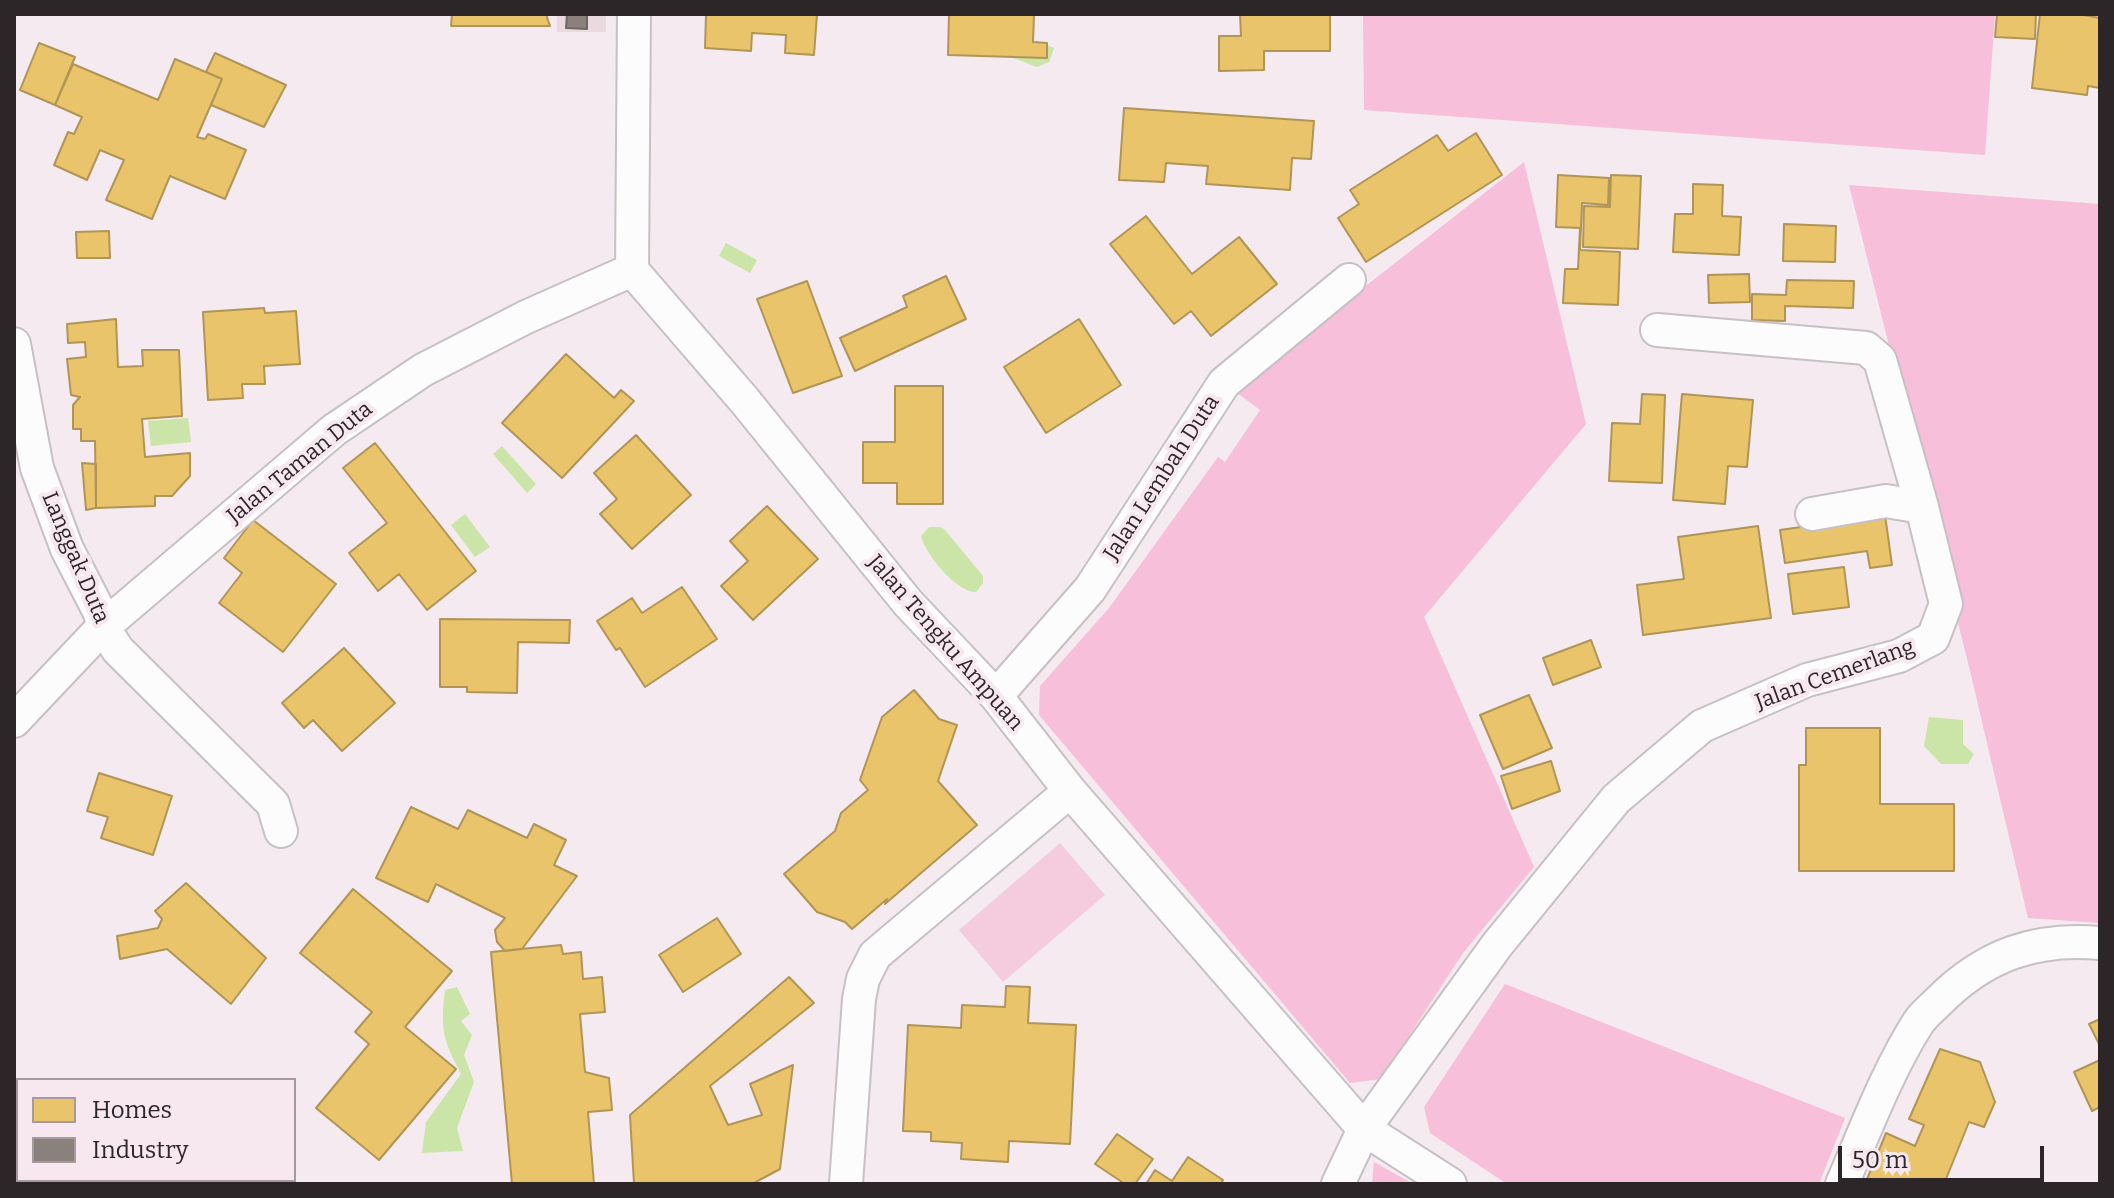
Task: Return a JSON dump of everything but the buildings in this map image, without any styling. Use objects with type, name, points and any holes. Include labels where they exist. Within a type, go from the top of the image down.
[{"type":"street","points":[[632,270],[634,14]]},
{"type":"street","name":"Jalan Taman Duta","points":[[14,721],[103,627],[347,421],[435,363],[526,317],[632,270]]},
{"type":"street","name":"Jalan Tengku Ampuan","points":[[632,270],[745,401],[908,603],[996,696],[1070,791],[1364,1129],[1450,1184]]},
{"type":"street","name":"Jalan Lembah Duta","points":[[996,696],[1090,589],[1224,383],[1349,280]]},
{"type":"street","name":"Jalan Cemerlang","points":[[1338,1184],[1364,1129],[1497,945],[1616,799],[1702,726],[1807,680],[1899,656],[1933,638],[1946,604],[1880,360],[1866,348],[1657,330]]},
{"type":"street","name":"Langgak Duta","points":[[14,344],[37,468],[67,549],[100,613],[103,627],[118,650],[286,816]]},
{"type":"street","points":[[1812,514],[1886,501],[1922,507]]},
{"type":"street","points":[[846,1184],[859,999],[863,979],[875,955],[1070,791]]},
{"type":"street","points":[[1842,1184],[1872,1112],[1919,1021],[1959,981],[2009,952],[2066,940],[2100,943]]},
{"type":"shaded area","points":[[557,14],[606,14],[606,32],[557,32]]},
{"type":"shaded area","points":[[1363,14],[1995,14],[1985,155],[1364,110]]},
{"type":"shaded area","points":[[1004,37],[1041,42],[1054,48],[1049,62],[1037,67],[1003,54]]},
{"type":"shaded area","points":[[1524,162],[1586,424],[1424,617],[1534,867],[1463,953],[1381,1079],[1350,1083],[1039,715],[1040,686],[1109,608],[1218,457],[1225,462],[1260,410],[1233,390]]},
{"type":"shaded area","points":[[1849,185],[2100,204],[2100,923],[2028,918]]},
{"type":"shaded area","points":[[726,243],[757,260],[750,273],[719,256]]},
{"type":"shaded area","points":[[188,418],[191,442],[151,446],[148,421]]},
{"type":"shaded area","points":[[502,446],[536,484],[527,493],[493,454]]},
{"type":"shaded area","points":[[465,514],[490,547],[475,557],[451,525]]},
{"type":"shaded area","points":[[929,527],[945,530],[983,576],[983,583],[976,592],[960,586],[935,562],[921,536]]},
{"type":"shaded area","points":[[1929,717],[1963,720],[1963,744],[1974,754],[1968,764],[1941,764],[1924,746]]},
{"type":"shaded area","points":[[1060,843],[1105,895],[1003,982],[959,930]]},
{"type":"shaded area","points":[[1505,984],[1845,1118],[1819,1184],[1507,1184],[1430,1133],[1424,1107]]},
{"type":"shaded area","points":[[457,987],[470,1014],[461,1021],[472,1035],[464,1055],[474,1082],[457,1128],[463,1151],[422,1153],[426,1122],[461,1074],[450,1052],[443,1024],[445,990]]},
{"type":"shaded area","points":[[1374,1162],[1413,1184],[1372,1184]]},
{"type":"shaded area","points":[[138,1182],[264,1182],[261,1184],[133,1184]]}]
